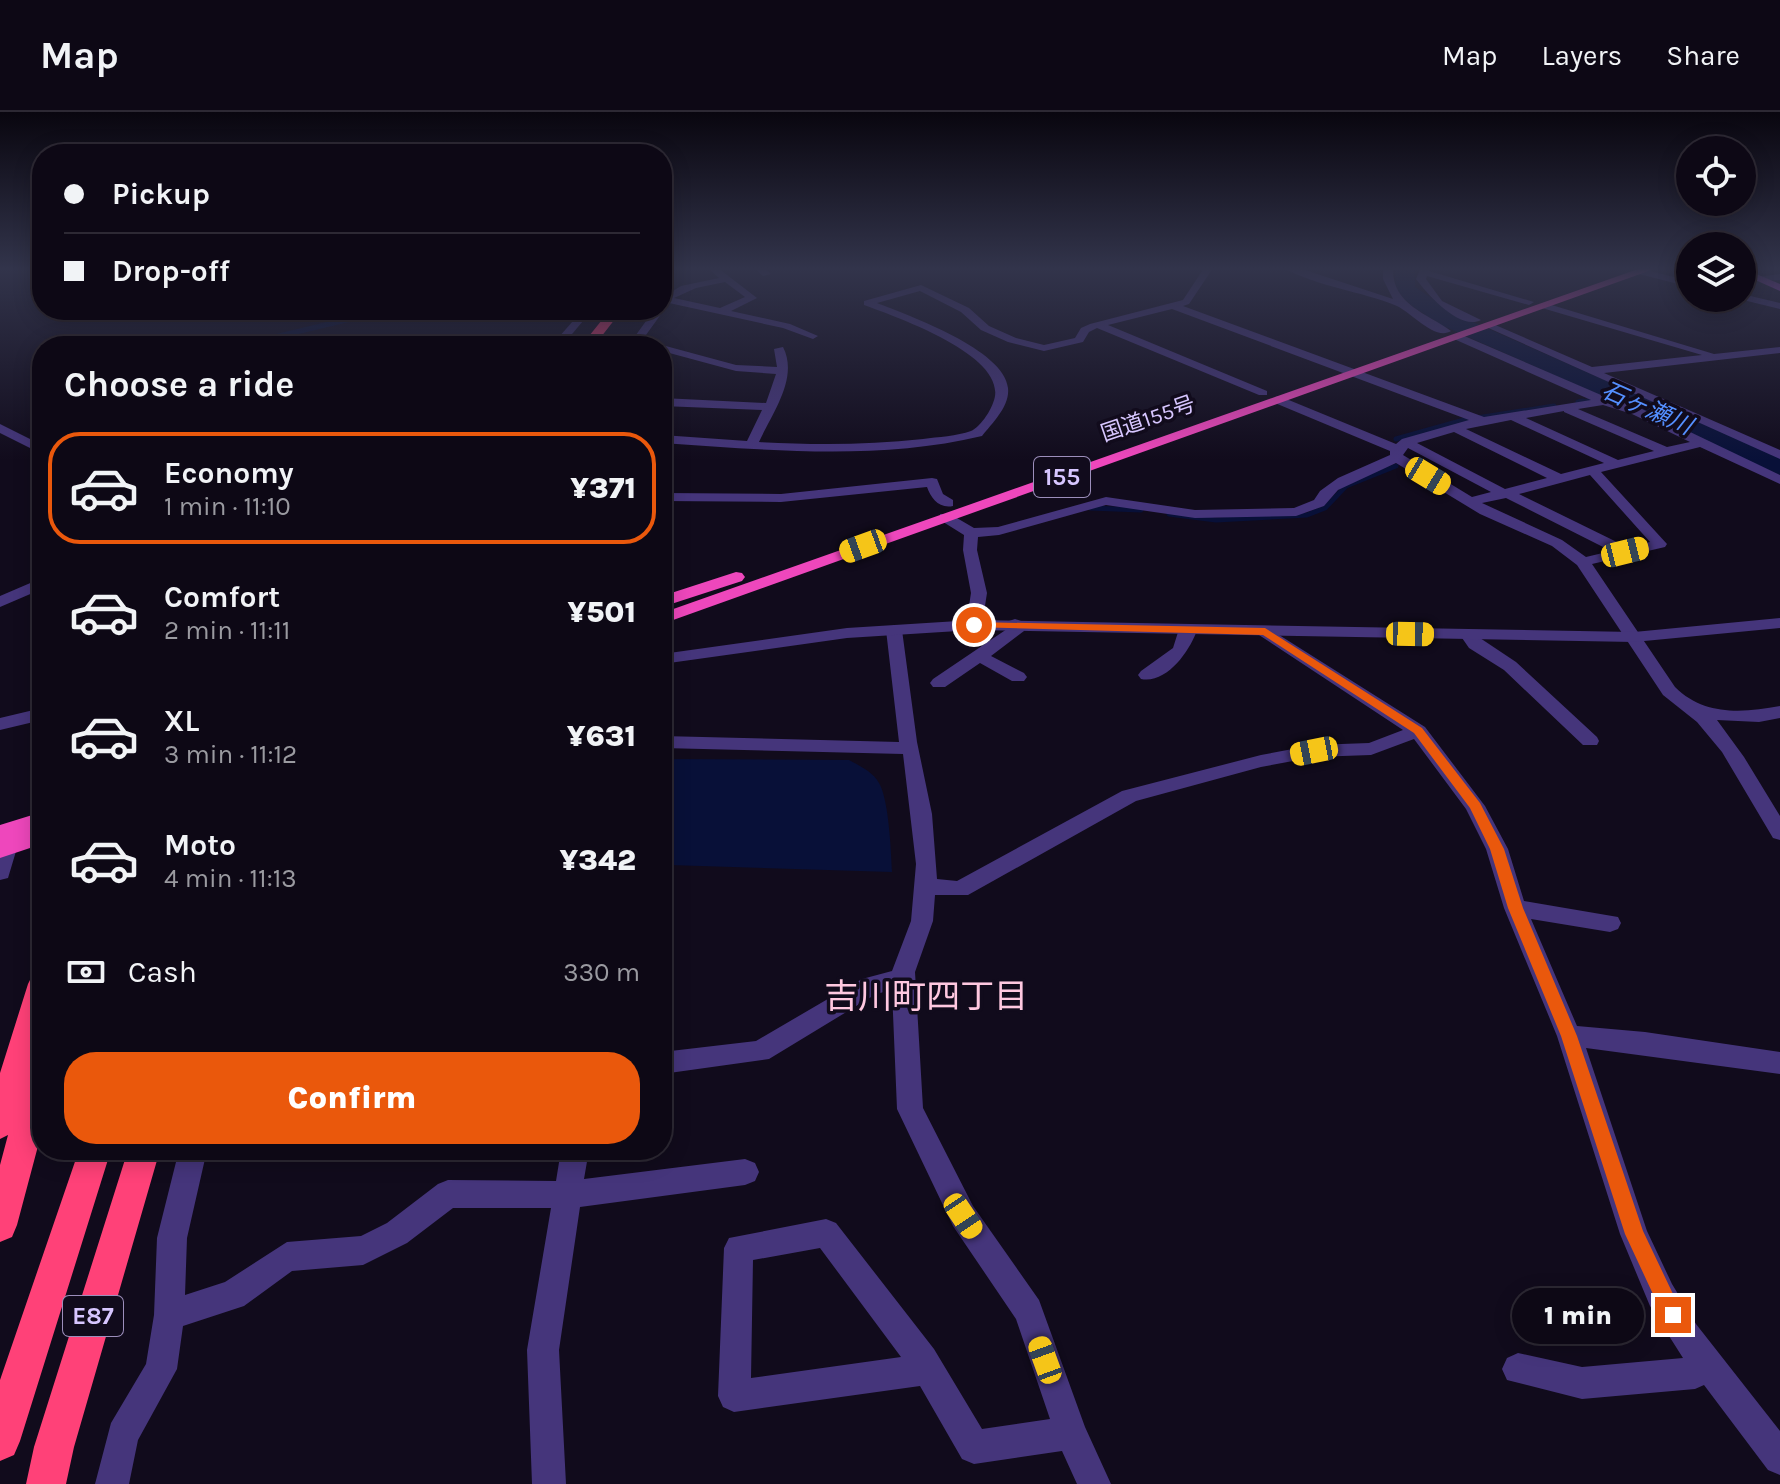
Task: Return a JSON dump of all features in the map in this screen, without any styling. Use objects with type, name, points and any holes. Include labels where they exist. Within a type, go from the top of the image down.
[{"type":"highway","name":"国道155号","points":[[672,615],[1263,393],[1347,370],[1459,332]]},
{"type":"highway","name":"国道155号","points":[[672,599],[1279,400],[1347,370]]},
{"type":"highway","points":[[2,844],[32,826]]},
{"type":"highway","points":[[2,844],[32,838]]},
{"type":"highway","points":[[0,1124],[32,1017]]},
{"type":"highway","points":[[0,1225],[32,1108]]},
{"type":"highway","name":"E87","points":[[0,1441],[91,1160]]},
{"type":"highway","name":"E87","points":[[46,1484],[141,1160]]},
{"type":"street","points":[[802,332],[813,336]]},
{"type":"street","points":[[672,440],[854,447],[953,439],[978,433],[1000,402],[1002,385],[996,370],[980,357],[933,332]]},
{"type":"street","points":[[995,332],[1036,348],[1079,340],[1084,332]]},
{"type":"street","points":[[1115,332],[1263,393]]},
{"type":"street","points":[[1245,332],[1483,421]]},
{"type":"street","points":[[1451,332],[1604,401],[1625,406],[1780,480]]},
{"type":"street","points":[[1502,332],[1780,455]]},
{"type":"street","points":[[1632,332],[1716,357]]},
{"type":"street","points":[[751,445],[783,371],[784,357],[779,349]]},
{"type":"street","points":[[1551,377],[1780,350]]},
{"type":"street","points":[[672,351],[736,368],[783,371]]},
{"type":"street","points":[[1279,400],[1506,493],[1625,552]]},
{"type":"street","points":[[672,497],[781,498],[932,482],[946,510],[971,533],[999,531],[1106,501],[1195,514],[1296,512],[1319,503],[1322,495],[1347,480],[1381,467],[1400,449],[1483,421],[1604,401]]},
{"type":"street","points":[[672,402],[769,407]]},
{"type":"street","points":[[1568,409],[1665,451]]},
{"type":"street","points":[[1514,417],[1616,464]]},
{"type":"street","points":[[0,428],[32,445]]},
{"type":"street","points":[[1457,429],[1560,479]]},
{"type":"street","points":[[1470,502],[1703,442]]},
{"type":"street","points":[[1400,449],[1470,502],[1557,543],[1583,562],[1676,701],[1698,714],[1729,747],[1780,833]]},
{"type":"street","points":[[1583,562],[1660,544],[1592,470]]},
{"type":"street","points":[[971,533],[970,550],[979,593],[974,625]]},
{"type":"street","points":[[0,602],[32,588]]},
{"type":"street","points":[[672,657],[762,643],[974,625],[1634,637],[1780,623]]},
{"type":"street","points":[[939,683],[1016,631],[1015,624]]},
{"type":"street","points":[[1147,675],[1181,650],[1187,629]]},
{"type":"street","points":[[894,630],[927,864],[922,921],[903,978],[910,1109],[963,1216],[1028,1311],[1071,1433],[1094,1484]]},
{"type":"street","points":[[1265,631],[1418,731],[1475,806],[1497,849],[1515,908],[1569,1036],[1634,1234],[1661,1295],[1685,1335],[1780,1458]]},
{"type":"street","points":[[1468,635],[1475,644],[1510,666],[1590,741]]},
{"type":"street","points":[[979,656],[1018,677]]},
{"type":"street","points":[[1698,714],[1759,716],[1780,712]]},
{"type":"street","points":[[0,724],[32,716]]},
{"type":"street","points":[[925,886],[960,889],[1129,796],[1274,758],[1314,751],[1371,749],[1418,731]]},
{"type":"street","points":[[672,742],[910,748]]},
{"type":"street","points":[[0,872],[2,844]]},
{"type":"street","points":[[1515,908],[1610,923]]},
{"type":"street","points":[[672,1062],[760,1051],[870,986],[903,978]]},
{"type":"street","points":[[1569,1036],[1779,1065]]},
{"type":"street","points":[[112,1484],[123,1435],[161,1369],[169,1315],[172,1238],[191,1160]]},
{"type":"street","points":[[549,1484],[543,1350],[573,1160]]},
{"type":"street","points":[[169,1315],[233,1295],[287,1257],[363,1250],[397,1233],[448,1194],[568,1195],[745,1172]]},
{"type":"street","points":[[928,1369],[734,1396],[739,1248],[826,1233],[928,1369],[974,1447],[1071,1433]]},
{"type":"street","points":[[1518,1369],[1582,1383],[1695,1373],[1710,1366]]},
{"type":"shaded area","points":[[672,759],[849,760],[866,770],[879,783],[889,826],[892,872],[672,865]]},
{"type":"waterway","points":[[277,336],[294,332]]},
{"type":"waterway","name":"石ヶ瀬川","points":[[1476,332],[1780,467]]},
{"type":"waterway","points":[[1583,401],[1578,402],[1617,396]]},
{"type":"waterway","points":[[1396,439],[1464,420],[1554,406]]},
{"type":"waterway","points":[[1169,514],[1216,520],[1307,515],[1325,508],[1346,486],[1396,466]]},
{"type":"waterway","points":[[1090,508],[1141,510]]},
{"type":"district","name":"吉川町四丁目","points":[[926,997]]},
{"type":"route","points":[[974,625],[1265,631],[1418,731],[1475,806],[1497,849],[1515,908],[1569,1036],[1634,1234],[1673,1315]]}]
